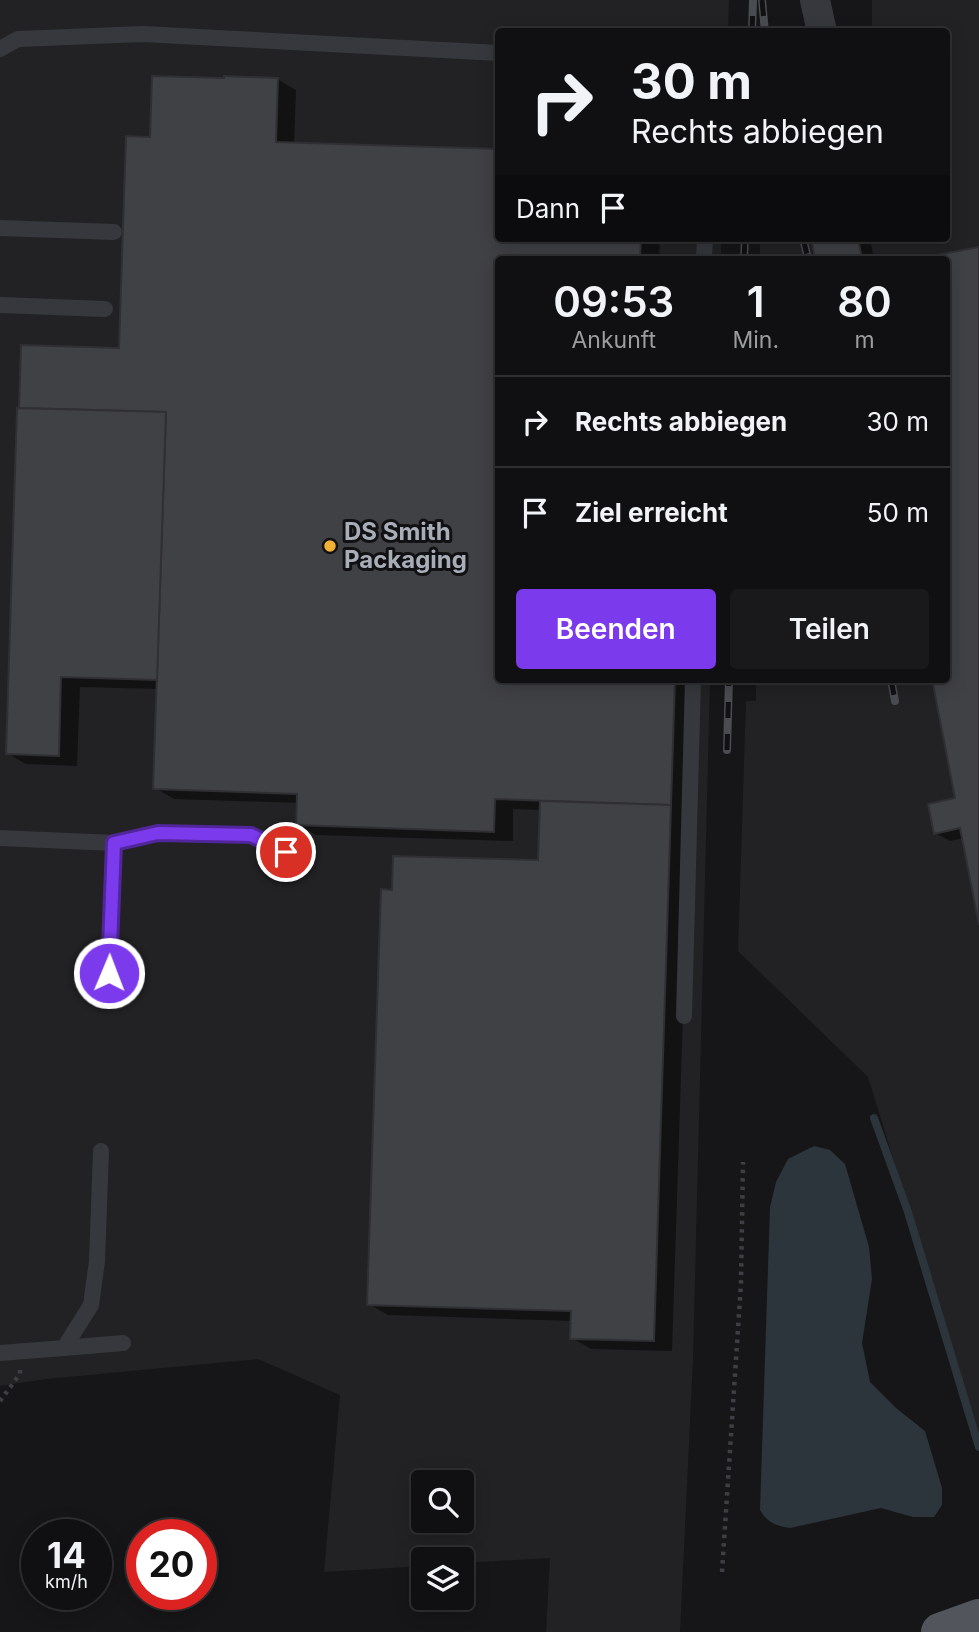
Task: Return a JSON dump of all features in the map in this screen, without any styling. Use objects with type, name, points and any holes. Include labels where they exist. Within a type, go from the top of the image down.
[{"type":"main road","points":[[940,1632],[979,1618]]},
{"type":"street","points":[[815,0],[821,28]]},
{"type":"lane","points":[[0,49],[18,39],[143,34],[495,53]]},
{"type":"lane","points":[[0,228],[114,232]]},
{"type":"lane","points":[[0,305],[105,309]]},
{"type":"lane","points":[[684,1016],[693,683]]},
{"type":"lane","points":[[0,838],[114,843],[158,833],[251,835],[300,859]]},
{"type":"lane","points":[[109,973],[114,843]]},
{"type":"lane","points":[[64,1348],[91,1305],[97,1261],[101,1151]]},
{"type":"lane","points":[[0,1353],[123,1343]]},
{"type":"path","points":[[722,1572],[741,1283],[743,1163]]},
{"type":"path","points":[[0,1401],[20,1374],[21,1352]]},
{"type":"shaded area","points":[[0,0],[729,0],[728,28],[495,28],[495,242],[721,242],[721,256],[495,256],[495,683],[710,683],[693,1358],[680,1632],[546,1632],[550,1558],[474,1562],[474,1547],[411,1547],[411,1567],[324,1572],[340,1395],[258,1359],[46,1379],[0,1386]]},
{"type":"shaded area","points":[[872,0],[979,0],[979,1437],[868,1077],[738,951],[746,701],[756,701],[756,683],[950,683],[950,256],[760,256],[760,242],[950,242],[950,28],[872,28]]},
{"type":"shaded area","points":[[814,1146],[830,1150],[845,1164],[869,1247],[872,1279],[862,1343],[870,1382],[896,1408],[925,1431],[942,1488],[942,1505],[934,1517],[913,1517],[881,1508],[790,1528],[772,1523],[760,1510],[770,1207],[776,1182],[788,1159]]},
{"type":"building","name":"DS Smith Packaging","points":[[152,76],[278,78],[276,142],[495,149],[495,242],[641,242],[640,256],[495,256],[495,683],[675,683],[671,805],[495,799],[494,832],[296,825],[297,794],[153,789],[166,412],[19,408],[21,345],[119,348],[126,136],[150,137]]},
{"type":"building","points":[[812,242],[859,242],[861,256],[814,256]]},
{"type":"building","points":[[979,247],[979,925],[960,828],[934,834],[928,804],[955,798],[933,683],[950,683],[950,256],[932,256]]},
{"type":"building","points":[[17,408],[166,412],[157,680],[61,677],[59,756],[6,754]]},
{"type":"building","points":[[540,801],[671,805],[654,1341],[570,1339],[571,1311],[367,1305],[381,889],[392,890],[393,856],[538,860]]},
{"type":"waterway","points":[[874,1118],[908,1212],[979,1447]]},
{"type":"railway","points":[[752,28],[753,0]]},
{"type":"railway","points":[[762,0],[765,28]]},
{"type":"railway","points":[[744,256],[745,242]]},
{"type":"railway","points":[[804,242],[807,256]]},
{"type":"railway","points":[[727,750],[729,683]]},
{"type":"railway","points":[[892,683],[895,701]]},
{"type":"place","name":"DS Smith Packaging","points":[[330,546]]},
{"type":"route","points":[[109,973],[114,843],[158,833],[251,835],[286,852]]}]
